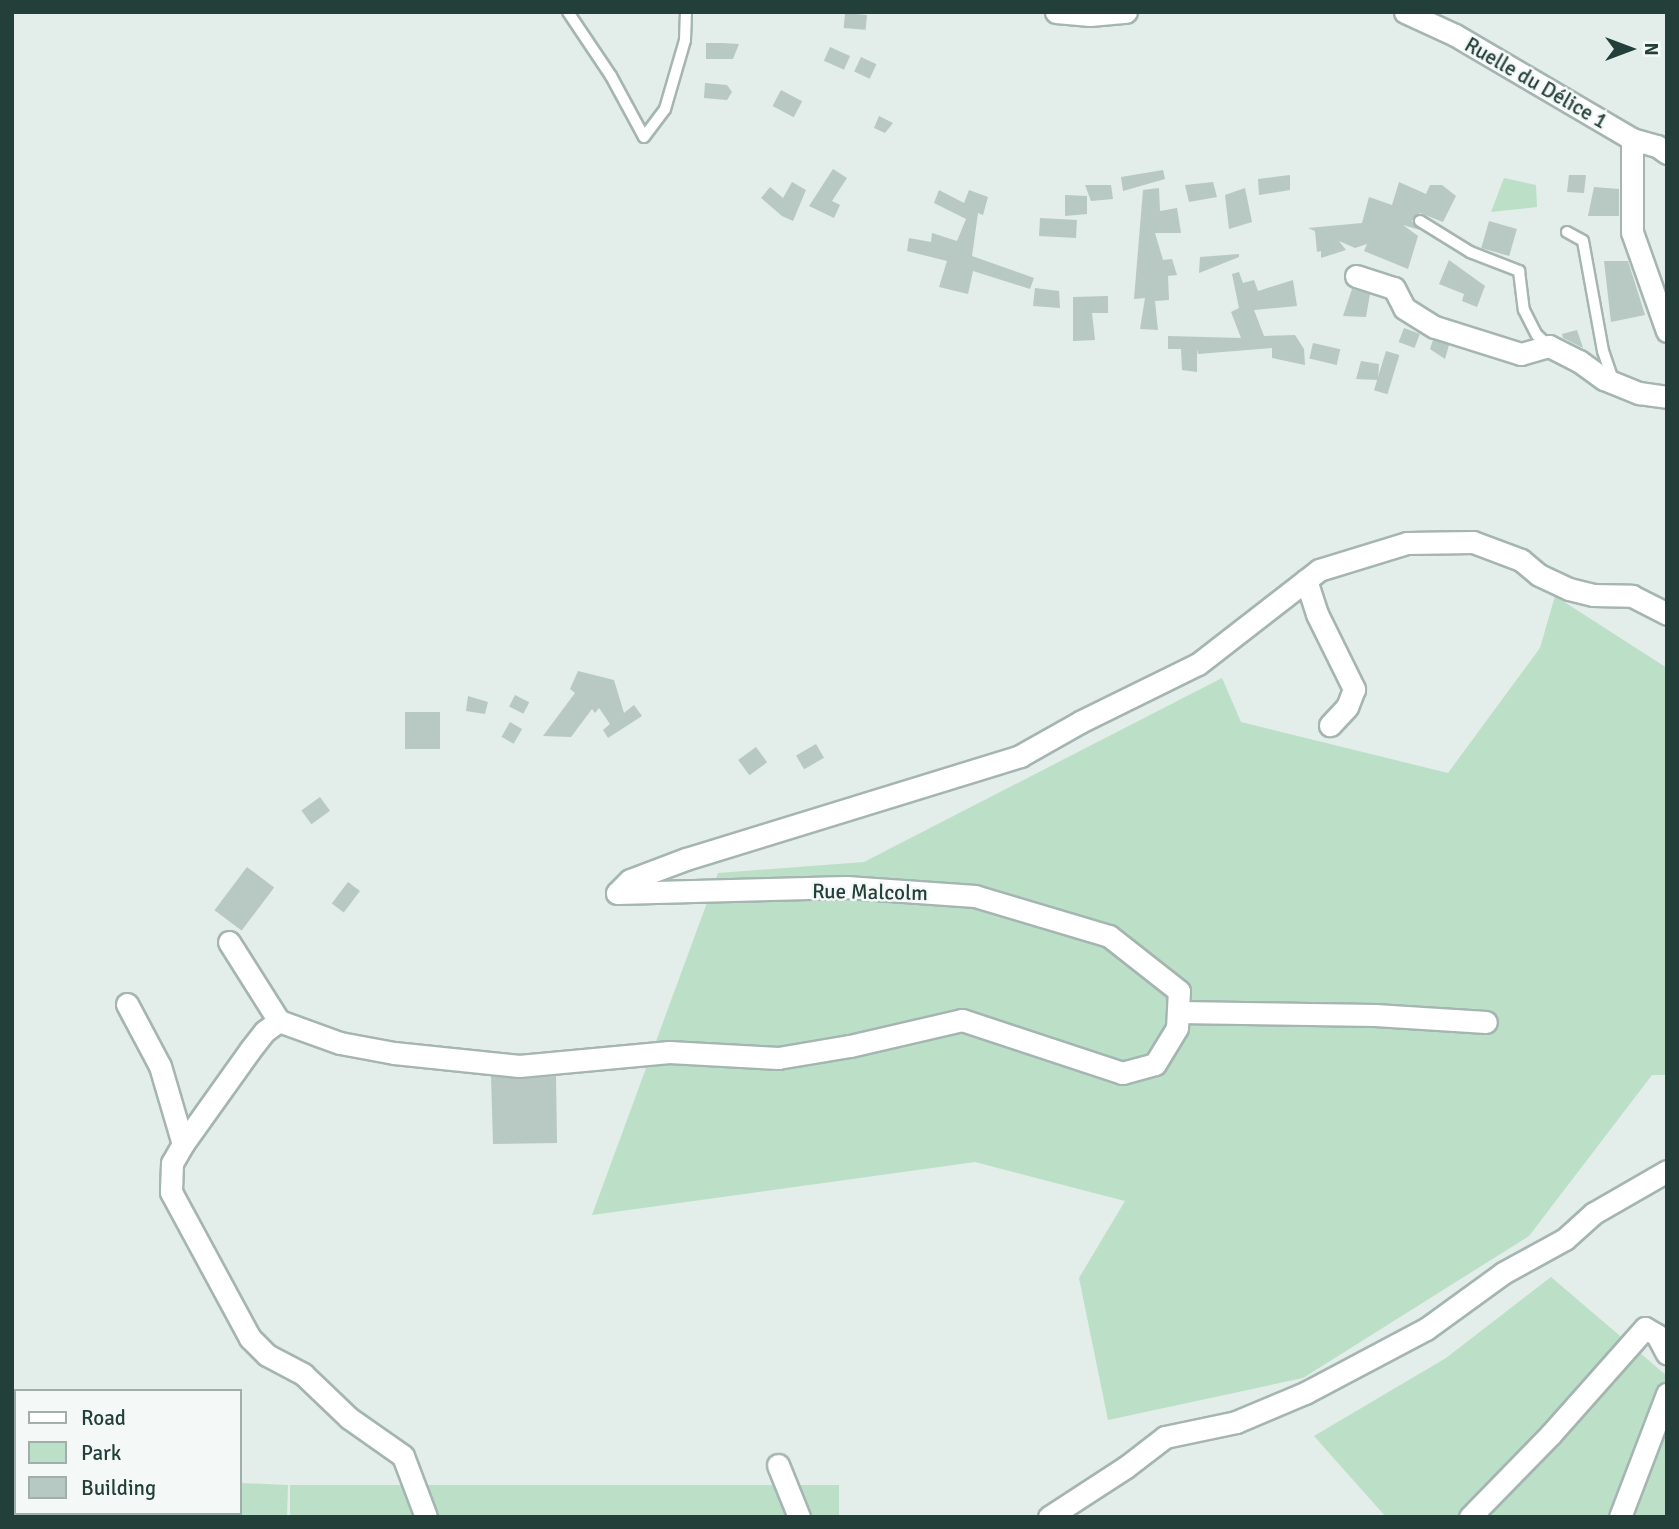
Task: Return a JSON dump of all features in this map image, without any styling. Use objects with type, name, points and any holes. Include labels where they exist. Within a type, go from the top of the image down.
[{"type":"street","points":[[1056,12],[1090,15],[1126,12]]},
{"type":"street","name":"Ruelle du Délice 1","points":[[1405,12],[1455,35],[1632,139],[1657,146],[1667,153]]},
{"type":"street","points":[[1632,139],[1632,232],[1667,331]]},
{"type":"street","points":[[1356,276],[1394,288],[1404,308],[1435,327],[1521,354],[1549,346],[1614,383],[1639,393],[1667,397]]},
{"type":"street","name":"Rue Malcolm","points":[[1178,1012],[1179,991],[1109,936],[975,896],[846,887],[617,893],[630,880],[685,859],[1020,756],[1198,664],[1319,570],[1407,543],[1473,542],[1521,560],[1539,575],[1569,589],[1593,595],[1632,596],[1667,614]]},
{"type":"street","points":[[1306,580],[1317,614],[1354,689],[1347,707],[1330,724]]},
{"type":"street","points":[[229,942],[279,1021],[340,1043],[394,1053],[519,1066],[669,1052],[778,1058],[850,1046],[962,1020],[1122,1073],[1155,1064],[1177,1028],[1178,1012],[1374,1015],[1486,1022]]},
{"type":"street","points":[[127,1004],[160,1066],[183,1144]]},
{"type":"street","points":[[279,1021],[265,1031],[250,1050],[183,1144],[172,1163],[171,1192],[250,1338],[267,1355],[303,1374],[349,1418],[403,1457],[426,1517]]},
{"type":"street","points":[[1049,1517],[1126,1467],[1165,1437],[1236,1422],[1306,1393],[1426,1329],[1503,1273],[1564,1239],[1594,1213],[1667,1171]]},
{"type":"street","points":[[1470,1517],[1550,1435],[1645,1328],[1657,1335],[1667,1354]]},
{"type":"street","points":[[1620,1517],[1667,1394]]},
{"type":"street","points":[[778,1465],[799,1517]]},
{"type":"lane","points":[[568,12],[611,76],[644,137],[665,109],[685,40],[686,12]]},
{"type":"lane","points":[[1420,221],[1469,252],[1519,271],[1524,310],[1537,335],[1549,346]]},
{"type":"lane","points":[[1567,232],[1583,241],[1603,351],[1614,383]]},
{"type":"green space","points":[[1504,178],[1536,185],[1537,207],[1491,212]]},
{"type":"green space","points":[[1555,596],[1667,668],[1667,1075],[1652,1075],[1529,1236],[1303,1378],[1108,1420],[1079,1278],[1125,1201],[975,1162],[592,1215],[718,873],[864,862],[1222,678],[1241,722],[1448,773],[1540,648]]},
{"type":"green space","points":[[1551,1277],[1667,1376],[1667,1517],[1386,1517],[1314,1436],[1446,1358]]},
{"type":"green space","points":[[12,1477],[14,1515],[242,1515],[242,1483],[288,1485],[287,1517],[12,1517]]},
{"type":"green space","points":[[290,1485],[839,1485],[839,1517],[290,1517]]},
{"type":"building","points":[[845,13],[867,15],[866,30],[844,28]]},
{"type":"building","points":[[706,43],[739,44],[733,59],[706,59]]},
{"type":"building","points":[[830,47],[850,56],[844,70],[824,61]]},
{"type":"building","points":[[861,57],[876,64],[870,79],[854,72]]},
{"type":"building","points":[[705,83],[727,85],[732,92],[727,100],[704,98]]},
{"type":"building","points":[[781,90],[802,101],[794,117],[773,106]]},
{"type":"building","points":[[879,116],[893,123],[885,133],[874,128]]},
{"type":"building","points":[[833,169],[847,178],[832,201],[840,205],[834,218],[809,206]]},
{"type":"building","points":[[1163,170],[1165,179],[1123,191],[1121,177]]},
{"type":"building","points":[[1290,175],[1290,190],[1259,195],[1258,179]]},
{"type":"building","points":[[1569,175],[1586,175],[1584,193],[1567,192]]},
{"type":"building","points":[[792,182],[806,190],[793,221],[782,216],[761,198],[770,187],[783,198]]},
{"type":"building","points":[[1213,182],[1217,197],[1189,202],[1185,185]]},
{"type":"building","points":[[1399,182],[1426,194],[1430,185],[1442,185],[1456,196],[1443,222],[1420,213],[1412,221],[1420,230],[1403,225],[1418,236],[1408,269],[1364,251],[1367,244],[1355,248],[1339,241],[1346,250],[1321,258],[1321,251],[1317,252],[1315,231],[1308,228],[1362,223],[1369,197],[1392,205]]},
{"type":"building","points":[[1085,185],[1111,185],[1113,199],[1091,201]]},
{"type":"building","points":[[1594,187],[1619,189],[1619,216],[1588,216]]},
{"type":"building","points":[[1159,188],[1160,211],[1177,208],[1181,233],[1155,233],[1163,260],[1172,259],[1177,275],[1168,276],[1169,300],[1155,301],[1158,330],[1140,329],[1145,298],[1134,299],[1143,190]]},
{"type":"building","points":[[1245,188],[1252,222],[1229,229],[1225,195]]},
{"type":"building","points":[[939,190],[964,203],[969,190],[988,197],[983,215],[978,213],[972,256],[1034,278],[1030,289],[973,271],[968,294],[939,287],[947,261],[907,251],[909,238],[931,242],[932,233],[957,241],[966,219],[934,203]]},
{"type":"building","points":[[1065,195],[1087,196],[1087,214],[1065,216]]},
{"type":"building","points":[[1040,218],[1077,220],[1076,238],[1039,236]]},
{"type":"building","points":[[1489,221],[1517,229],[1509,256],[1481,248]]},
{"type":"building","points":[[1239,254],[1239,257],[1199,273],[1200,257]]},
{"type":"building","points":[[1449,260],[1485,286],[1477,307],[1462,301],[1464,294],[1439,284]]},
{"type":"building","points":[[1604,261],[1628,261],[1645,315],[1611,322]]},
{"type":"building","points":[[1239,272],[1243,283],[1254,280],[1258,291],[1293,280],[1297,306],[1254,310],[1264,336],[1295,335],[1304,349],[1305,365],[1272,358],[1272,348],[1198,354],[1197,349],[1197,372],[1182,370],[1181,349],[1168,349],[1168,336],[1241,338],[1231,312],[1239,308],[1232,274]]},
{"type":"building","points":[[1035,288],[1059,291],[1060,308],[1033,306]]},
{"type":"building","points":[[1352,289],[1370,294],[1366,317],[1343,316]]},
{"type":"building","points":[[1108,296],[1108,313],[1092,313],[1095,340],[1073,341],[1073,297]]},
{"type":"building","points":[[1404,328],[1420,334],[1414,348],[1399,342]]},
{"type":"building","points":[[1577,330],[1583,348],[1563,338],[1562,334]]},
{"type":"building","points":[[1433,340],[1449,345],[1445,359],[1430,349]]},
{"type":"building","points":[[1313,343],[1340,349],[1337,365],[1309,359]]},
{"type":"building","points":[[1386,351],[1399,355],[1387,394],[1374,390]]},
{"type":"building","points":[[1361,361],[1379,364],[1378,380],[1356,379]]},
{"type":"building","points":[[578,671],[614,680],[624,713],[634,705],[642,716],[608,738],[603,730],[610,724],[599,708],[595,713],[592,709],[571,737],[543,736],[575,693],[570,689]]},
{"type":"building","points":[[515,695],[529,702],[523,714],[509,707]]},
{"type":"building","points":[[468,696],[488,702],[485,714],[466,711]]},
{"type":"building","points":[[405,712],[440,712],[440,749],[405,749]]},
{"type":"building","points":[[510,722],[522,729],[514,744],[502,737]]},
{"type":"building","points":[[816,744],[824,758],[804,769],[796,756]]},
{"type":"building","points":[[756,747],[767,762],[749,775],[738,760]]},
{"type":"building","points":[[320,797],[330,811],[311,824],[301,811]]},
{"type":"building","points":[[247,867],[274,887],[242,931],[215,910]]},
{"type":"building","points":[[348,882],[360,891],[344,913],[332,904]]},
{"type":"building","points":[[491,1076],[520,1079],[556,1076],[557,1143],[493,1144]]}]
